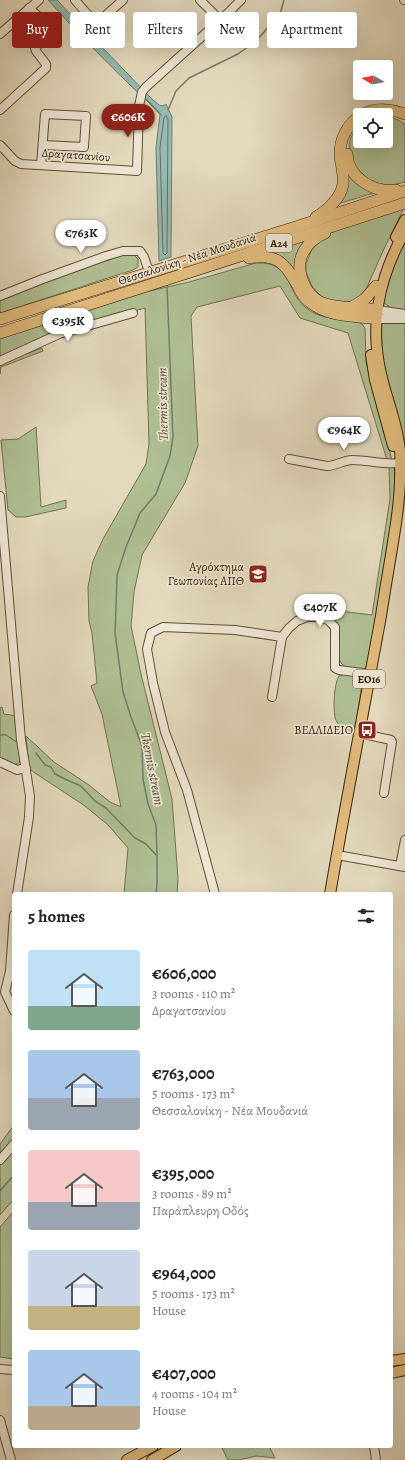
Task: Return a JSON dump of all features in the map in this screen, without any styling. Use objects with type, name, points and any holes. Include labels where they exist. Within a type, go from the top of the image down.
[{"type":"highway","points":[[393,110],[405,114]]},
{"type":"highway","points":[[393,116],[405,121]]},
{"type":"highway","points":[[299,226],[323,213],[340,194],[344,182],[340,155],[341,144],[348,128],[353,121]]},
{"type":"highway","points":[[353,132],[351,134],[348,147],[348,163],[356,176],[366,184],[378,189],[390,191],[405,190]]},
{"type":"highway","name":"Θεσσαλονίκη - Νέα Μουδανιά","points":[[0,319],[150,268],[178,263],[299,226],[405,190]]},
{"type":"highway","name":"Θεσσαλονίκη - Νέα Μουδανιά","points":[[0,333],[405,203]]},
{"type":"highway","points":[[348,221],[317,237],[304,250],[300,267],[304,285],[314,297],[325,304],[352,307],[374,314]]},
{"type":"highway","points":[[210,265],[258,256],[274,258],[279,260],[286,267],[305,299],[318,308],[335,314],[374,314]]},
{"type":"highway","points":[[352,307],[365,299],[376,286]]},
{"type":"main road","name":"ΕΟ16","points":[[330,892],[370,674],[398,508],[401,476],[400,463],[394,449],[372,370],[370,347],[376,286],[388,252],[405,220]]},
{"type":"main road","name":"ΕΟ16","points":[[374,314],[384,277],[393,253],[405,231]]},
{"type":"main road","points":[[393,1362],[405,1359]]},
{"type":"main road","points":[[393,1373],[405,1370]]},
{"type":"main road","points":[[127,1460],[149,1448]]},
{"type":"main road","points":[[152,1460],[173,1448]]},
{"type":"street","points":[[0,34],[39,0]]},
{"type":"street","points":[[75,0],[96,24],[123,0]]},
{"type":"street","points":[[200,0],[212,12]]},
{"type":"street","points":[[228,12],[241,0]]},
{"type":"street","points":[[0,110],[46,68],[46,64],[36,51],[36,48],[54,30],[29,8]]},
{"type":"street","name":"Δραγατσανίου","points":[[0,145],[17,163],[137,171],[140,100],[146,87],[205,34]]},
{"type":"street","points":[[42,165],[43,145],[45,114],[86,116],[84,147],[43,145]]},
{"type":"street","points":[[0,296],[40,280],[123,251],[140,251],[150,268]]},
{"type":"street","points":[[0,361],[60,334],[133,313]]},
{"type":"street","points":[[374,314],[405,314]]},
{"type":"street","points":[[374,314],[405,319]]},
{"type":"street","points":[[289,459],[327,466],[350,460],[387,464],[400,463]]},
{"type":"street","points":[[0,496],[21,733],[29,786],[30,806],[17,892]]},
{"type":"street","points":[[272,697],[282,638],[297,621],[307,617],[316,617],[328,620],[335,627],[335,668],[339,670],[370,674]]},
{"type":"street","points":[[213,892],[187,790],[165,732],[153,683],[147,649],[148,640],[151,633],[163,627],[235,630],[282,638]]},
{"type":"street","points":[[359,733],[391,740],[392,742],[384,793]]},
{"type":"street","points":[[0,762],[17,770],[26,768]]},
{"type":"street","points":[[337,855],[402,867],[405,840]]},
{"type":"street","points":[[12,943],[10,971],[5,992],[12,1006]]},
{"type":"street","points":[[0,1160],[12,1146]]},
{"type":"street","points":[[0,1369],[12,1370]]},
{"type":"street","points":[[0,1420],[11,1460]]},
{"type":"street","points":[[374,1448],[376,1460]]},
{"type":"green space","points":[[393,118],[405,124],[405,182],[388,186],[361,178],[351,157],[349,145],[353,133],[353,148],[393,148]]},
{"type":"green space","points":[[344,158],[380,191],[331,206],[337,199]]},
{"type":"green space","points":[[404,208],[364,294],[355,301],[347,302],[331,301],[322,297],[312,286],[306,272],[306,264],[313,246],[326,235],[342,228]]},
{"type":"green space","points":[[405,234],[405,311],[392,309],[383,302],[384,290]]},
{"type":"green space","points":[[311,236],[299,278],[264,251]]},
{"type":"green space","points":[[126,254],[133,254],[138,259],[138,267],[133,270],[0,313],[0,300],[73,272]]},
{"type":"green space","points":[[256,263],[268,264],[277,267],[283,272],[298,300],[311,311],[330,318],[358,322],[362,324],[365,328],[366,362],[392,460],[387,460],[348,333],[300,318],[280,286],[197,307],[191,316],[198,446],[185,483],[142,555],[134,592],[131,626],[141,674],[172,799],[178,878],[177,892],[124,892],[128,848],[108,825],[85,806],[29,769],[26,736],[54,762],[89,785],[110,802],[121,807],[102,714],[91,686],[97,683],[92,633],[89,621],[88,587],[93,561],[103,539],[146,464],[149,444],[145,308],[61,332],[0,358],[0,338],[141,293],[189,282]]},
{"type":"green space","points":[[405,321],[405,455],[384,379],[379,328],[383,323]]},
{"type":"green space","points":[[42,348],[43,351],[1,367],[0,374],[0,364]]},
{"type":"green space","points":[[36,427],[41,507],[66,500],[66,508],[25,517],[16,517],[8,510],[1,440],[18,439]]},
{"type":"green space","points":[[389,466],[394,466],[396,499],[378,616],[366,668],[351,668],[344,666],[339,657],[339,631],[337,625],[333,619],[314,611],[340,611],[372,615],[390,499]]},
{"type":"green space","points":[[346,674],[355,675],[361,679],[362,683],[355,731],[342,729],[337,722],[334,713],[337,680],[339,676]]},
{"type":"green space","points":[[2,707],[4,714],[17,716],[24,754],[18,764],[13,764],[0,758],[0,708]]},
{"type":"green space","points":[[12,1128],[12,1144],[0,1159],[0,1144]]},
{"type":"green space","points":[[12,1150],[12,1201],[0,1215],[0,1165]]},
{"type":"green space","points":[[12,1213],[12,1359],[0,1357],[0,1227]]},
{"type":"green space","points":[[222,1448],[270,1448],[275,1458],[256,1456],[239,1460],[228,1460]]},
{"type":"water","points":[[48,0],[57,0],[70,14],[70,24],[62,15],[62,12],[59,12]]},
{"type":"water","points":[[93,48],[103,48],[152,99],[159,105],[163,106],[166,104],[172,117],[171,257],[159,261],[156,147],[160,114]]},
{"type":"waterway","name":"Thermis stream","points":[[168,110],[176,91],[189,78],[238,54],[256,41],[280,14],[284,0]]},
{"type":"waterway","points":[[146,99],[161,115]]},
{"type":"waterway","name":"Thermis stream","points":[[156,892],[156,825],[148,804],[143,779],[142,746],[123,692],[115,633],[117,575],[126,547],[140,513],[156,494],[170,456],[173,437],[167,285]]},
{"type":"waterway","points":[[0,735],[6,735],[18,743]]},
{"type":"waterway","points":[[36,753],[45,765],[51,767],[55,774],[81,786],[95,801],[106,808],[135,838],[146,844],[157,856]]},
{"type":"waterway","name":"Thermis stream","points":[[0,1191],[12,1177]]},
{"type":"place","name":"Αγρόκτημα Γεωπονίας ΑΠΘ","points":[[258,574]]},
{"type":"place","name":"ΒΕΛΛΙΔΕΙΟ","points":[[367,730]]}]
